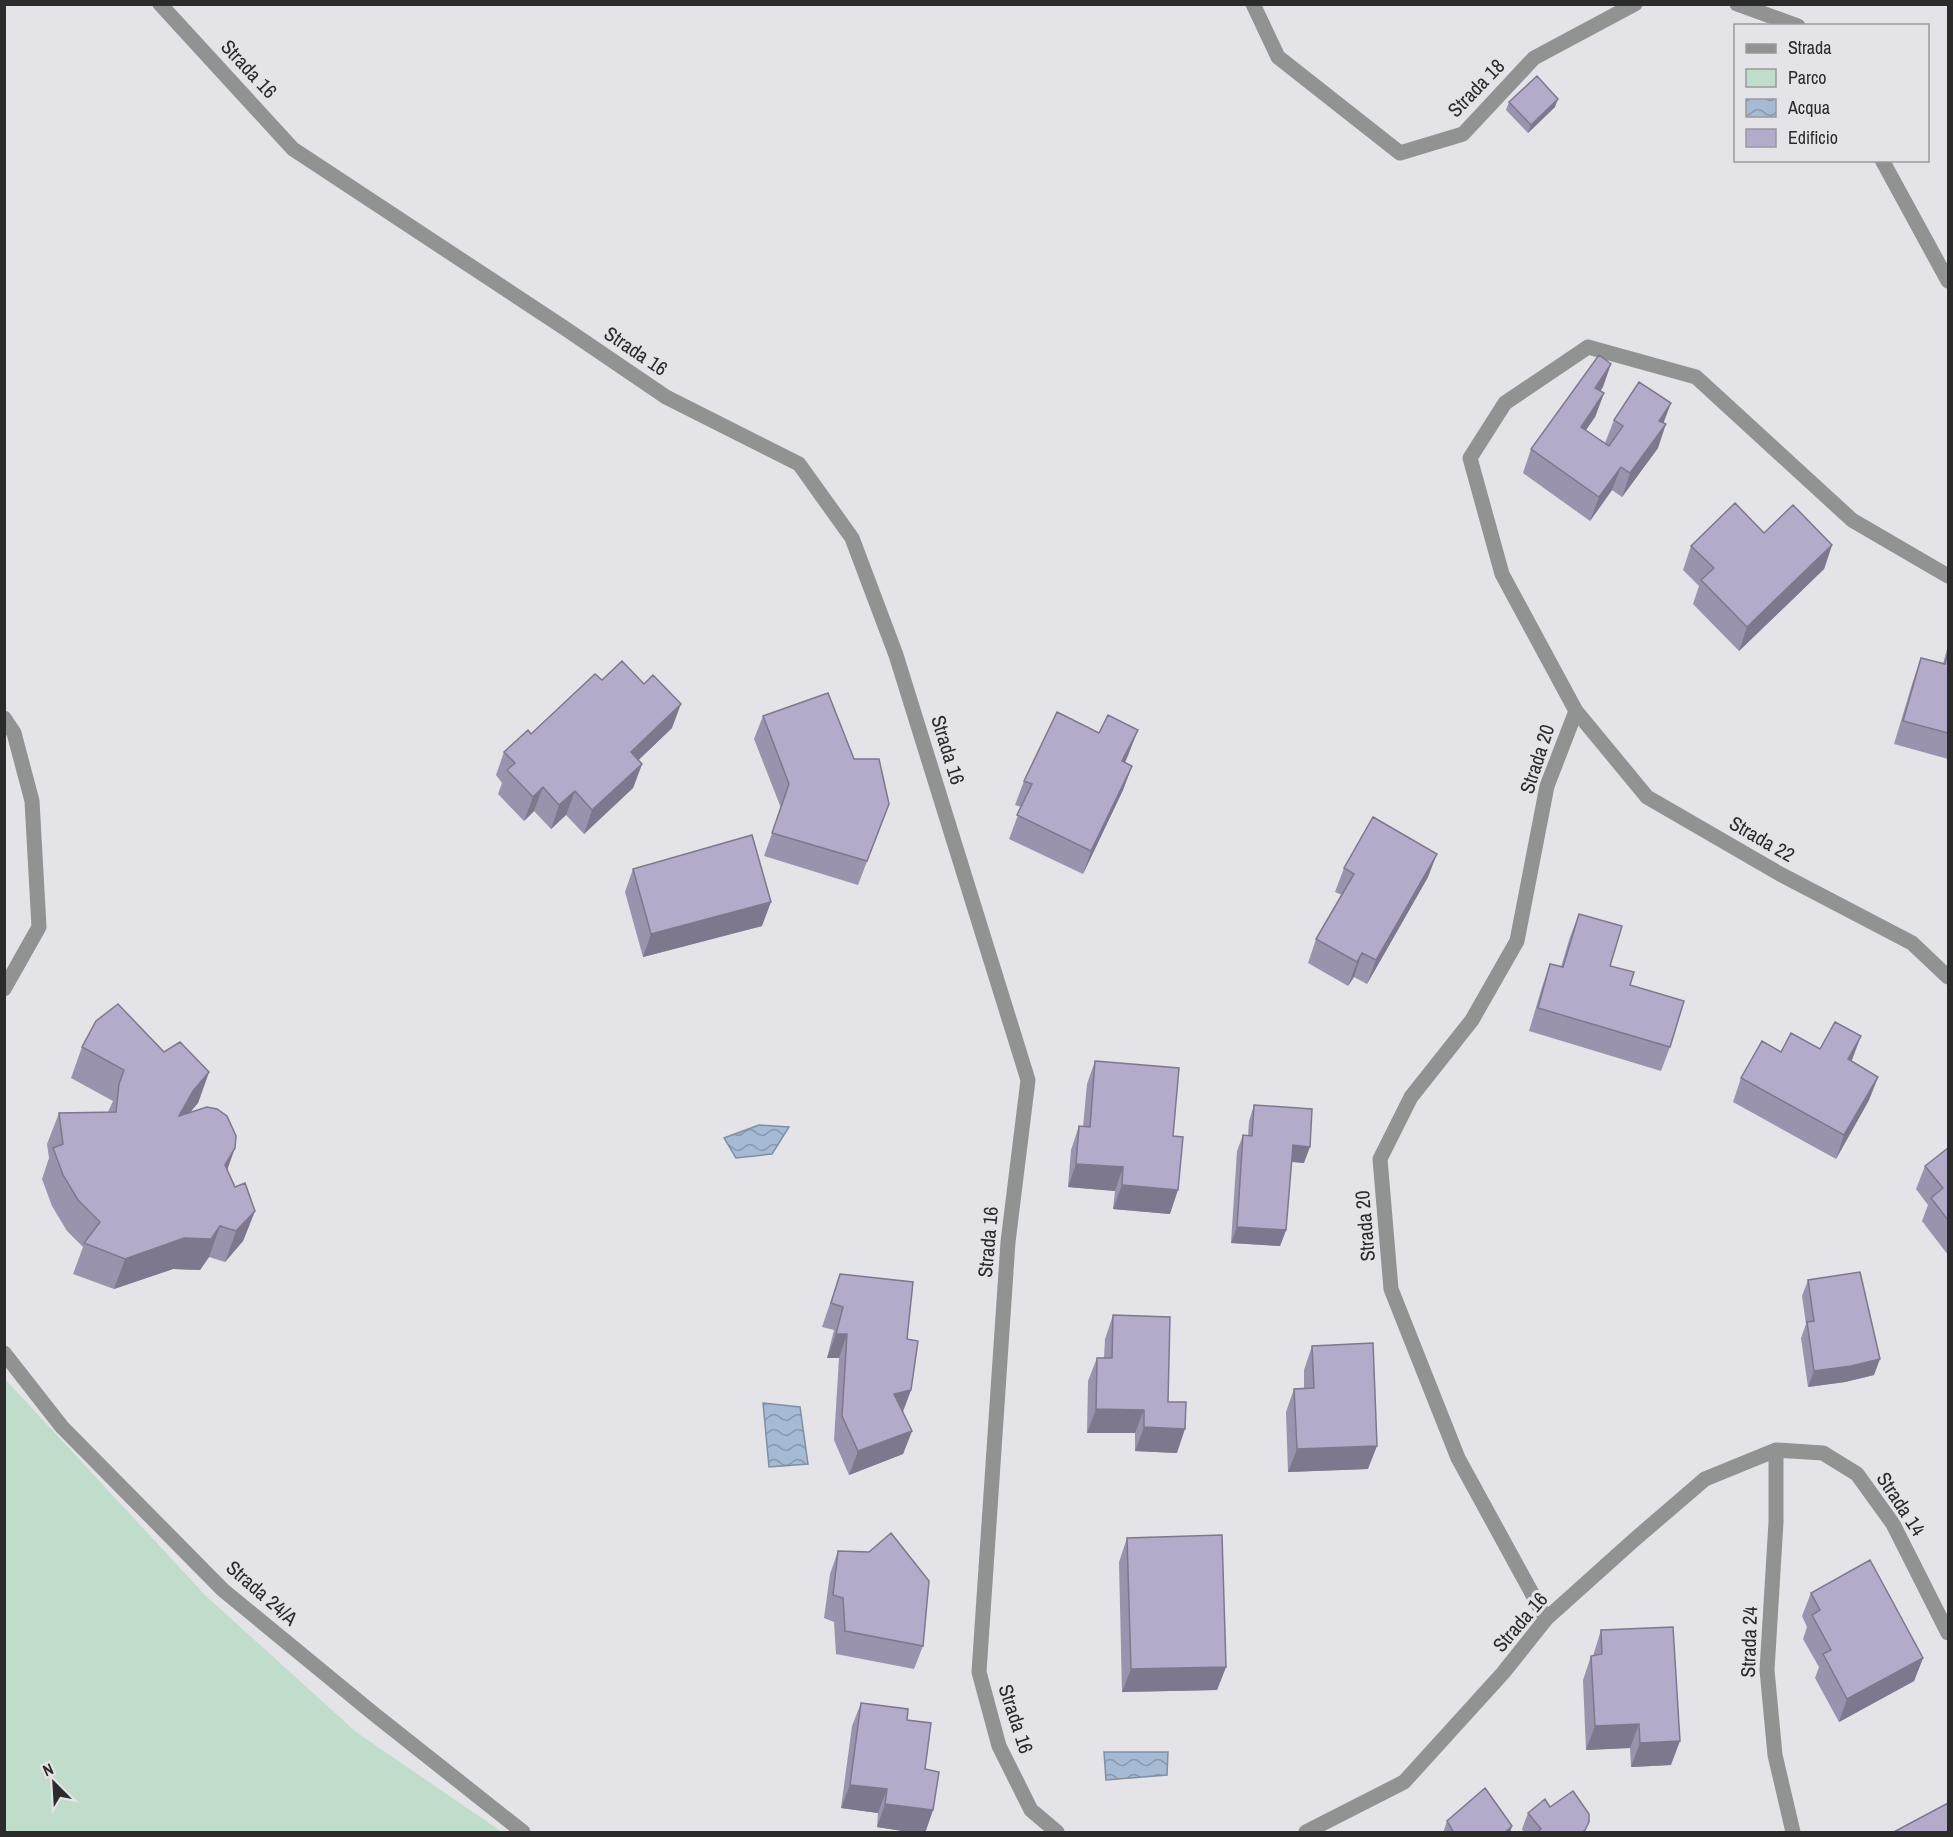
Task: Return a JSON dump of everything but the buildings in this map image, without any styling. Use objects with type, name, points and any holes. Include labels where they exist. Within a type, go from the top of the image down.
[{"type":"street","name":"Strada 16","points":[[160,4],[293,148],[666,397],[799,464],[852,538],[896,655],[1028,1080],[1008,1242],[979,1672],[999,1746],[1031,1809],[1057,1833]]},
{"type":"street","name":"Strada 18","points":[[1253,4],[1278,57],[1400,153],[1463,134],[1534,58],[1635,4]]},
{"type":"street","points":[[1737,4],[1792,24]]},
{"type":"street","points":[[1883,162],[1948,281]]},
{"type":"street","name":"Strada 20","points":[[1546,1619],[1458,1458],[1391,1289],[1380,1159],[1411,1097],[1472,1020],[1517,941],[1547,786],[1576,711],[1502,574],[1470,458],[1505,403],[1588,347],[1696,377],[1852,520],[1948,576]]},
{"type":"street","name":"Strada 22","points":[[1576,711],[1647,797],[1780,874],[1912,943],[1948,977]]},
{"type":"street","points":[[4,718],[14,733],[32,801],[39,927],[4,989]]},
{"type":"street","name":"Strada 24/A","points":[[4,1353],[62,1427],[223,1590],[523,1833]]},
{"type":"street","name":"Strada 16","points":[[1306,1833],[1404,1782],[1503,1673],[1546,1619],[1705,1479],[1776,1450]]},
{"type":"street","name":"Strada 14","points":[[1776,1450],[1823,1453],[1857,1474],[1893,1524],[1948,1633]]},
{"type":"street","name":"Strada 24","points":[[1776,1450],[1776,1522],[1767,1670],[1775,1755],[1793,1833]]},
{"type":"green space","points":[[4,1378],[205,1595],[356,1732],[502,1832],[5,1832]]},
{"type":"water","points":[[759,1125],[789,1127],[772,1154],[736,1158],[724,1138]]},
{"type":"water","points":[[763,1403],[800,1407],[808,1464],[769,1467]]},
{"type":"water","points":[[1104,1752],[1168,1752],[1167,1775],[1106,1780]]}]
